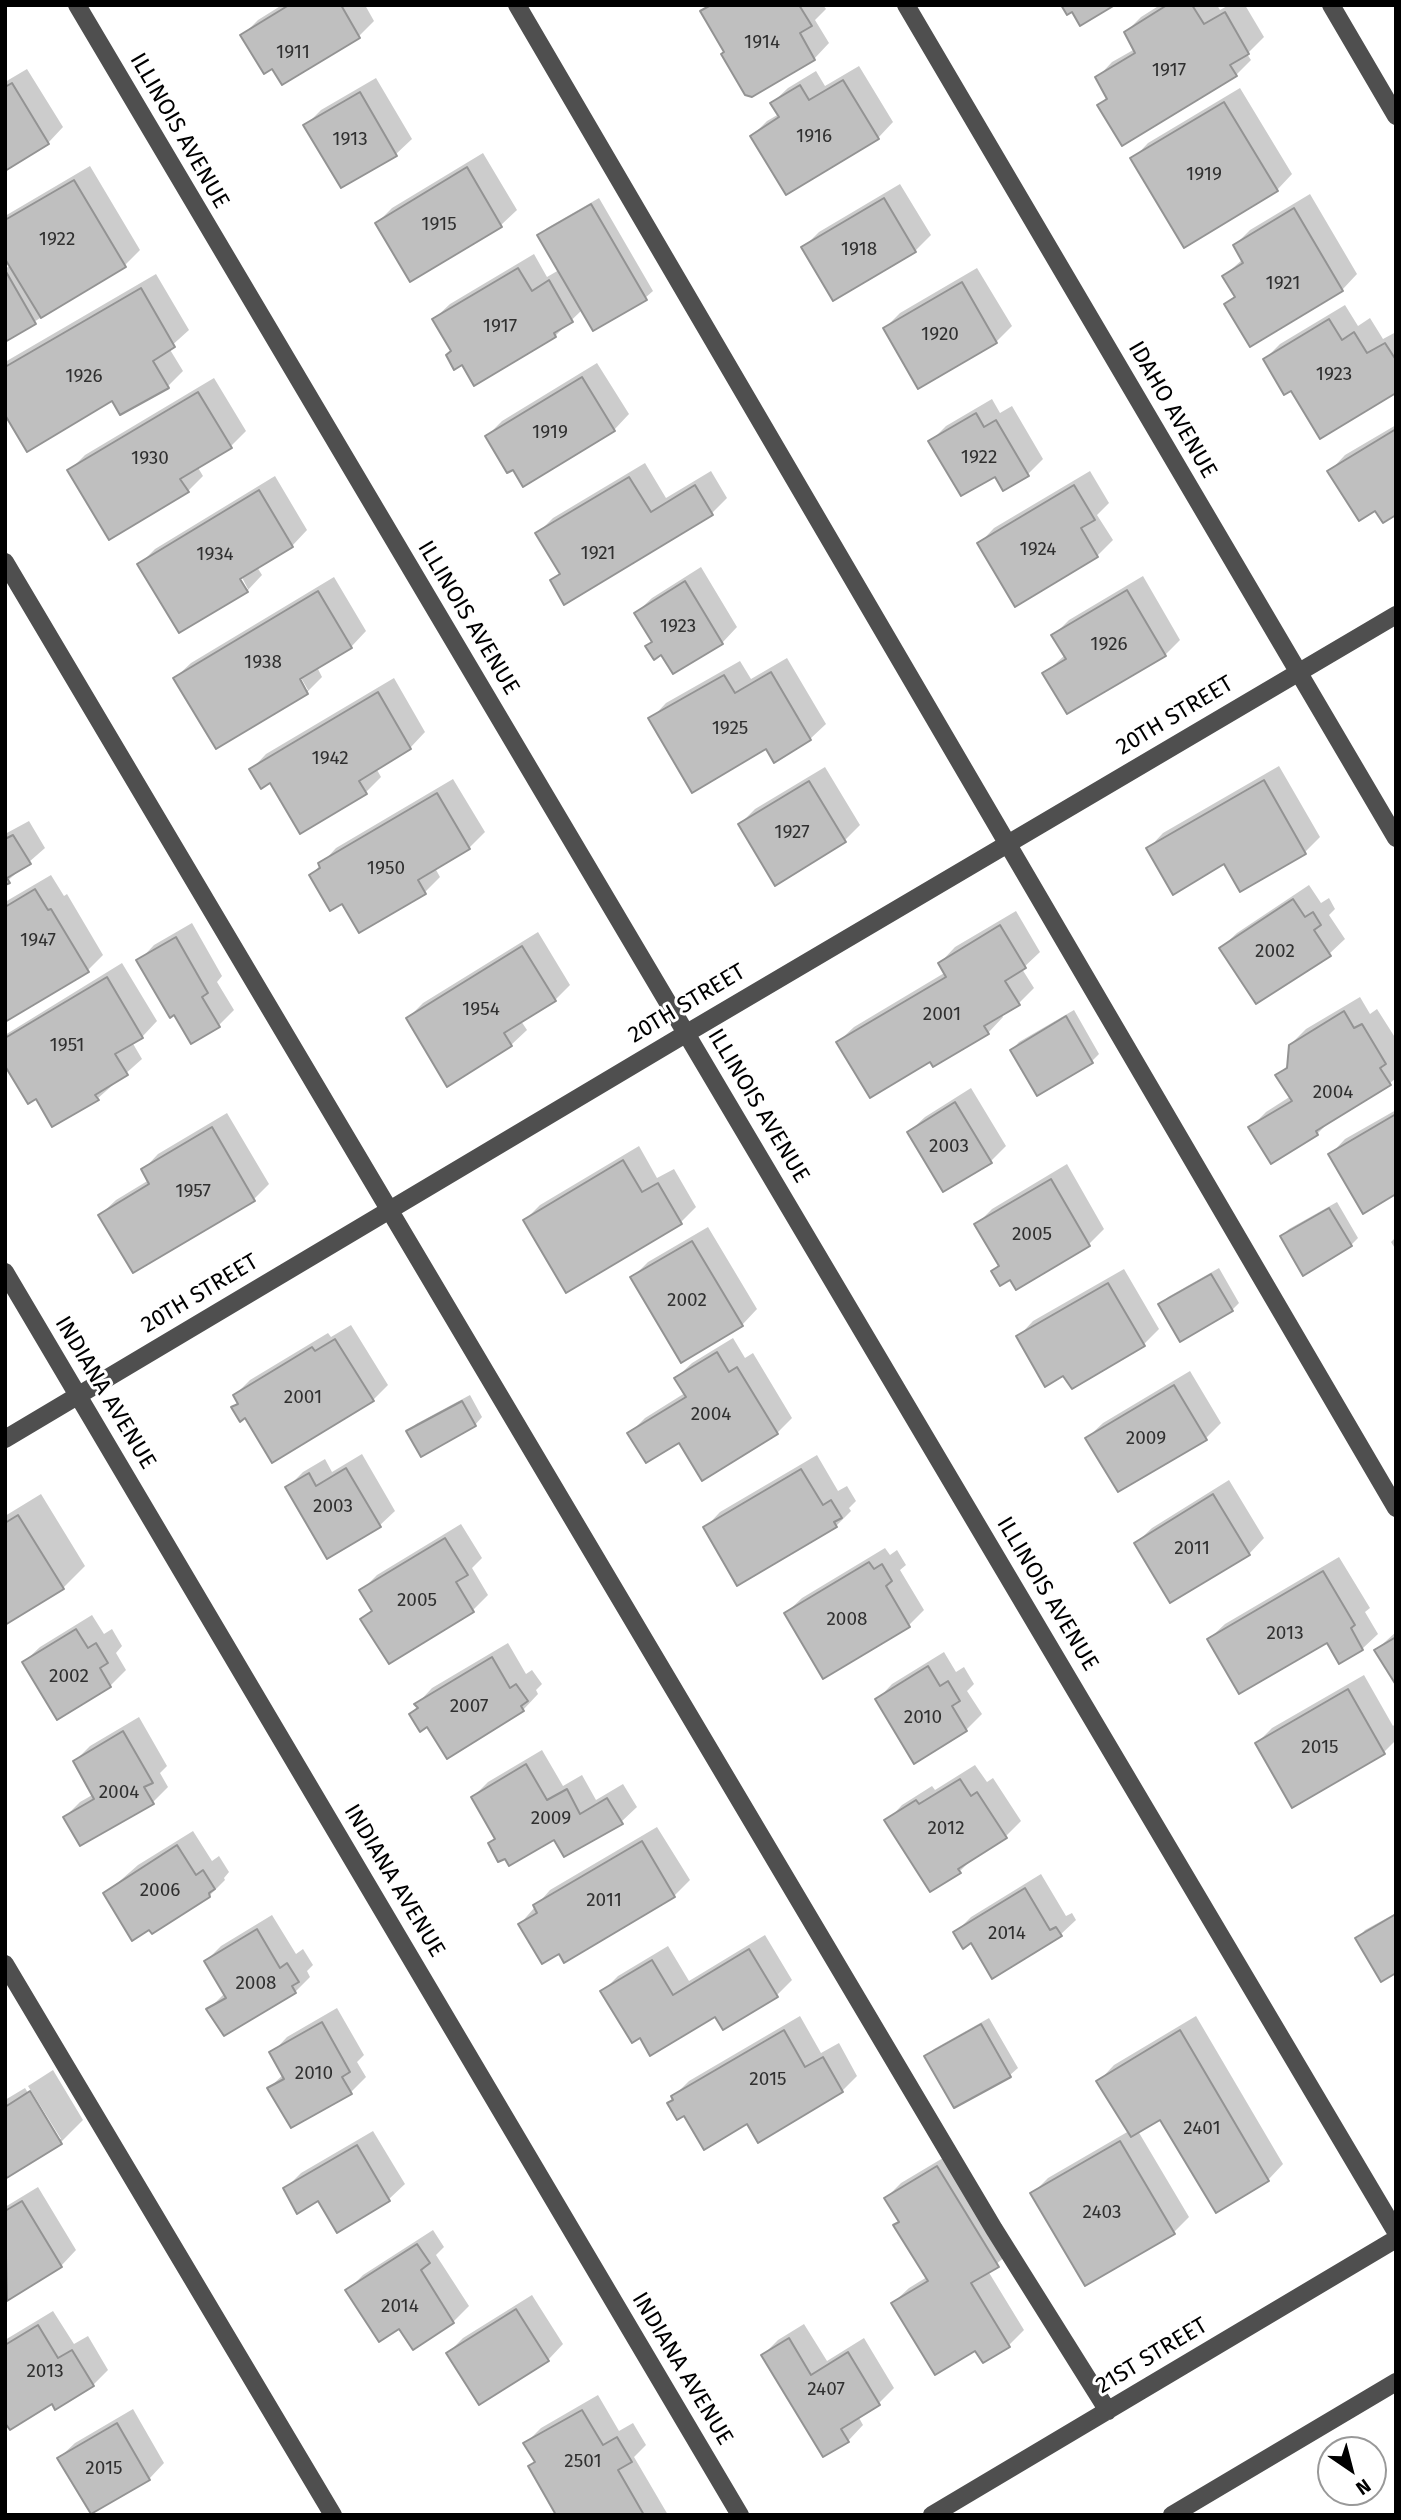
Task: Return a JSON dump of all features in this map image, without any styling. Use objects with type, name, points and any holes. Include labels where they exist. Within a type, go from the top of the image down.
[{"type":"street","name":"ILLINOIS AVENUE","points":[[77,5],[1396,2232]]},
{"type":"street","points":[[517,5],[1396,1508]]},
{"type":"street","name":"IDAHO AVENUE","points":[[906,5],[1396,838]]},
{"type":"street","points":[[1331,5],[1396,116]]},
{"type":"street","points":[[5,562],[994,2229],[1108,2411]]},
{"type":"street","name":"20TH STREET","points":[[5,1439],[687,1032],[1396,615]]},
{"type":"street","name":"INDIANA AVENUE","points":[[5,1272],[740,2515]]},
{"type":"street","points":[[5,1964],[332,2515]]},
{"type":"street","name":"21ST STREET","points":[[932,2515],[1396,2239]]},
{"type":"street","points":[[1172,2515],[1396,2382]]},
{"type":"building","points":[[289,5],[341,5],[360,38],[282,85],[272,69],[264,74],[240,35]]},
{"type":"building","points":[[711,5],[799,5],[812,26],[800,33],[815,60],[752,97],[745,95],[700,11]]},
{"type":"building","points":[[1061,5],[1115,5],[1080,26],[1072,12],[1067,15]]},
{"type":"building","points":[[1167,5],[1192,5],[1204,24],[1225,12],[1249,54],[1230,65],[1237,76],[1122,146],[1097,105],[1107,99],[1095,77],[1135,53],[1124,32]]},
{"type":"building","points":[[843,80],[879,139],[786,195],[750,136],[779,117],[770,103],[800,85],[809,100]]},
{"type":"building","points":[[12,83],[49,144],[5,171],[5,87]]},
{"type":"building","points":[[360,92],[397,156],[341,188],[303,125]]},
{"type":"building","points":[[1224,102],[1278,191],[1184,248],[1130,158]]},
{"type":"building","points":[[467,167],[502,227],[410,282],[375,223]]},
{"type":"building","points":[[74,180],[126,267],[41,318],[5,259],[5,220]]},
{"type":"building","points":[[884,198],[916,252],[833,301],[801,247]]},
{"type":"building","points":[[591,204],[647,300],[593,331],[537,235]]},
{"type":"building","points":[[1294,208],[1343,291],[1250,347],[1224,304],[1235,297],[1222,276],[1243,263],[1233,245]]},
{"type":"building","points":[[518,268],[532,291],[549,280],[573,322],[554,333],[556,337],[474,386],[462,365],[454,370],[446,355],[451,351],[432,319]]},
{"type":"building","points":[[5,270],[36,324],[5,342]]},
{"type":"building","points":[[962,282],[997,343],[918,389],[883,328]]},
{"type":"building","points":[[141,288],[175,347],[153,361],[169,388],[120,415],[112,401],[27,452],[5,415],[5,367]]},
{"type":"building","points":[[1329,319],[1342,340],[1354,332],[1367,353],[1385,343],[1396,360],[1396,393],[1320,439],[1291,391],[1284,395],[1263,359]]},
{"type":"building","points":[[582,377],[615,431],[523,487],[513,470],[507,473],[485,436]]},
{"type":"building","points":[[198,392],[232,448],[180,479],[189,492],[109,540],[67,470]]},
{"type":"building","points":[[976,413],[984,427],[996,420],[1029,476],[1003,491],[995,477],[961,496],[928,441]]},
{"type":"building","points":[[1396,429],[1396,515],[1383,523],[1375,511],[1359,521],[1327,471]]},
{"type":"building","points":[[629,477],[651,512],[695,485],[713,515],[564,605],[550,580],[560,574],[535,533]]},
{"type":"building","points":[[1074,485],[1095,520],[1081,528],[1098,557],[1015,607],[977,543]]},
{"type":"building","points":[[259,490],[293,547],[240,579],[248,592],[179,633],[137,564]]},
{"type":"building","points":[[685,581],[723,644],[673,674],[661,655],[654,660],[645,646],[652,642],[634,613]]},
{"type":"building","points":[[1127,590],[1166,656],[1067,714],[1042,673],[1066,659],[1051,635]]},
{"type":"building","points":[[318,591],[352,648],[300,679],[308,694],[216,749],[173,678]]},
{"type":"building","points":[[771,672],[811,740],[774,763],[766,749],[692,793],[648,718],[724,675],[735,693]]},
{"type":"building","points":[[378,692],[411,749],[359,781],[367,794],[300,834],[270,783],[261,789],[249,769]]},
{"type":"building","points":[[1264,780],[1306,854],[1240,892],[1224,864],[1173,895],[1146,848]]},
{"type":"building","points":[[809,781],[846,842],[775,886],[738,824]]},
{"type":"building","points":[[437,793],[470,849],[418,880],[426,894],[359,933],[342,904],[330,911],[309,875],[320,868],[318,863]]},
{"type":"building","points":[[13,835],[31,864],[7,878],[10,883],[5,885],[5,839]]},
{"type":"building","points":[[35,889],[48,910],[51,909],[89,972],[5,1022],[5,907]]},
{"type":"building","points":[[1293,899],[1305,917],[1313,912],[1321,925],[1314,930],[1331,956],[1256,1004],[1219,948]]},
{"type":"building","points":[[1000,925],[1026,968],[1005,981],[1020,1005],[984,1026],[989,1034],[933,1067],[930,1062],[870,1098],[836,1042],[946,977],[938,963]]},
{"type":"building","points":[[176,937],[208,993],[202,997],[220,1027],[191,1044],[174,1015],[170,1018],[136,960]]},
{"type":"building","points":[[522,946],[556,1001],[504,1033],[512,1046],[447,1087],[406,1018]]},
{"type":"building","points":[[107,977],[143,1038],[115,1054],[128,1075],[95,1095],[99,1100],[52,1127],[36,1099],[28,1104],[5,1066],[5,1038]]},
{"type":"building","points":[[1344,1011],[1354,1028],[1362,1024],[1386,1064],[1380,1068],[1391,1085],[1316,1131],[1318,1135],[1271,1164],[1248,1127],[1292,1101],[1275,1075],[1287,1068],[1289,1045]]},
{"type":"building","points":[[1066,1016],[1093,1063],[1037,1096],[1010,1050]]},
{"type":"building","points":[[955,1102],[992,1163],[943,1192],[907,1132]]},
{"type":"building","points":[[1396,1114],[1396,1194],[1363,1214],[1328,1154]]},
{"type":"building","points":[[212,1127],[255,1201],[133,1273],[98,1215],[149,1184],[141,1169]]},
{"type":"building","points":[[623,1160],[642,1192],[658,1183],[682,1224],[566,1293],[523,1220]]},
{"type":"building","points":[[1051,1179],[1090,1246],[1016,1290],[1010,1280],[1000,1286],[991,1271],[999,1266],[974,1224]]},
{"type":"building","points":[[1329,1208],[1352,1246],[1303,1276],[1280,1236]]},
{"type":"building","points":[[692,1241],[743,1326],[681,1363],[630,1277]]},
{"type":"building","points":[[1211,1274],[1233,1311],[1180,1342],[1158,1304]]},
{"type":"building","points":[[1108,1283],[1145,1346],[1072,1389],[1063,1376],[1045,1387],[1016,1336]]},
{"type":"building","points":[[335,1339],[374,1401],[272,1463],[245,1418],[240,1422],[231,1407],[238,1404],[233,1395],[312,1347],[315,1351]]},
{"type":"building","points":[[717,1352],[729,1372],[737,1367],[778,1434],[702,1481],[679,1443],[646,1463],[627,1433],[686,1397],[674,1378]]},
{"type":"building","points":[[1174,1385],[1207,1440],[1118,1492],[1085,1438]]},
{"type":"building","points":[[462,1401],[476,1426],[421,1457],[406,1431]]},
{"type":"building","points":[[346,1468],[381,1527],[327,1559],[285,1487],[309,1473],[316,1486]]},
{"type":"building","points":[[801,1469],[823,1505],[831,1500],[842,1518],[834,1522],[837,1527],[737,1586],[703,1527]]},
{"type":"building","points":[[1213,1494],[1250,1555],[1170,1603],[1134,1543]]},
{"type":"building","points":[[18,1515],[64,1589],[5,1625],[5,1523]]},
{"type":"building","points":[[445,1538],[468,1575],[456,1582],[474,1612],[389,1664],[360,1619],[372,1611],[359,1590]]},
{"type":"building","points":[[869,1562],[874,1569],[882,1564],[892,1581],[886,1586],[910,1627],[823,1679],[784,1613]]},
{"type":"building","points":[[1323,1571],[1355,1625],[1351,1628],[1363,1650],[1339,1664],[1327,1643],[1239,1694],[1207,1639]]},
{"type":"building","points":[[76,1629],[88,1648],[96,1643],[108,1663],[100,1668],[111,1687],[57,1720],[22,1662]]},
{"type":"building","points":[[1396,1637],[1396,1685],[1374,1650]]},
{"type":"building","points":[[492,1657],[510,1688],[516,1684],[528,1701],[521,1706],[524,1711],[447,1759],[427,1727],[420,1732],[409,1714],[418,1708],[414,1704]]},
{"type":"building","points":[[928,1666],[940,1686],[948,1681],[960,1701],[952,1706],[967,1731],[914,1764],[875,1699]]},
{"type":"building","points":[[1348,1689],[1385,1754],[1292,1808],[1255,1743]]},
{"type":"building","points":[[123,1731],[153,1783],[144,1787],[154,1804],[80,1846],[63,1817],[94,1799],[73,1761]]},
{"type":"building","points":[[526,1764],[547,1800],[567,1789],[580,1814],[607,1798],[623,1824],[564,1857],[554,1840],[509,1866],[505,1859],[498,1862],[488,1843],[495,1839],[471,1797]]},
{"type":"building","points":[[960,1779],[971,1796],[977,1792],[1007,1838],[958,1869],[961,1873],[930,1892],[884,1820],[916,1800],[919,1804]]},
{"type":"building","points":[[642,1841],[675,1897],[564,1963],[559,1954],[542,1964],[518,1924],[537,1913],[533,1905]]},
{"type":"building","points":[[177,1845],[196,1875],[203,1870],[215,1889],[209,1893],[210,1897],[152,1934],[149,1930],[132,1941],[103,1893]]},
{"type":"building","points":[[1025,1888],[1050,1930],[1056,1927],[1062,1936],[992,1979],[971,1943],[963,1949],[953,1932]]},
{"type":"building","points":[[1396,1914],[1396,1973],[1381,1982],[1355,1938]]},
{"type":"building","points":[[257,1929],[280,1968],[287,1963],[299,1982],[292,1986],[296,1993],[224,2036],[206,2009],[226,1998],[204,1961]]},
{"type":"building","points":[[749,1949],[778,1997],[723,2030],[715,2017],[650,2056],[640,2038],[632,2043],[600,1991],[652,1960],[673,1995]]},
{"type":"building","points":[[322,2022],[350,2072],[342,2077],[352,2094],[291,2128],[267,2088],[284,2079],[269,2052]]},
{"type":"building","points":[[981,2024],[1011,2077],[954,2108],[924,2056]]},
{"type":"building","points":[[784,2030],[805,2067],[823,2057],[843,2092],[758,2143],[747,2124],[704,2150],[684,2116],[677,2120],[667,2103],[673,2100],[671,2096]]},
{"type":"building","points":[[1180,2030],[1269,2181],[1216,2213],[1160,2120],[1131,2137],[1096,2081]]},
{"type":"building","points":[[30,2091],[62,2144],[5,2179],[5,2107]]},
{"type":"building","points":[[1120,2141],[1175,2234],[1085,2286],[1030,2193]]},
{"type":"building","points":[[357,2145],[390,2201],[337,2233],[318,2201],[297,2214],[283,2188]]},
{"type":"building","points":[[937,2166],[999,2267],[971,2283],[1010,2347],[983,2363],[975,2351],[935,2375],[891,2303],[928,2281],[893,2225],[899,2222],[884,2198]]},
{"type":"building","points":[[22,2201],[62,2267],[7,2301],[5,2211]]},
{"type":"building","points":[[417,2244],[430,2263],[421,2270],[454,2323],[413,2350],[399,2329],[379,2342],[345,2290]]},
{"type":"building","points":[[516,2309],[549,2361],[479,2405],[446,2353]]},
{"type":"building","points":[[38,2325],[58,2358],[72,2350],[94,2386],[55,2410],[52,2404],[10,2430],[5,2423],[5,2345]]},
{"type":"building","points":[[789,2338],[811,2375],[848,2352],[880,2405],[841,2429],[849,2442],[823,2457],[761,2355]]},
{"type":"building","points":[[582,2410],[603,2445],[617,2437],[632,2462],[618,2470],[644,2515],[556,2515],[528,2466],[535,2462],[523,2443]]},
{"type":"building","points":[[117,2423],[150,2480],[91,2514],[57,2458]]}]
